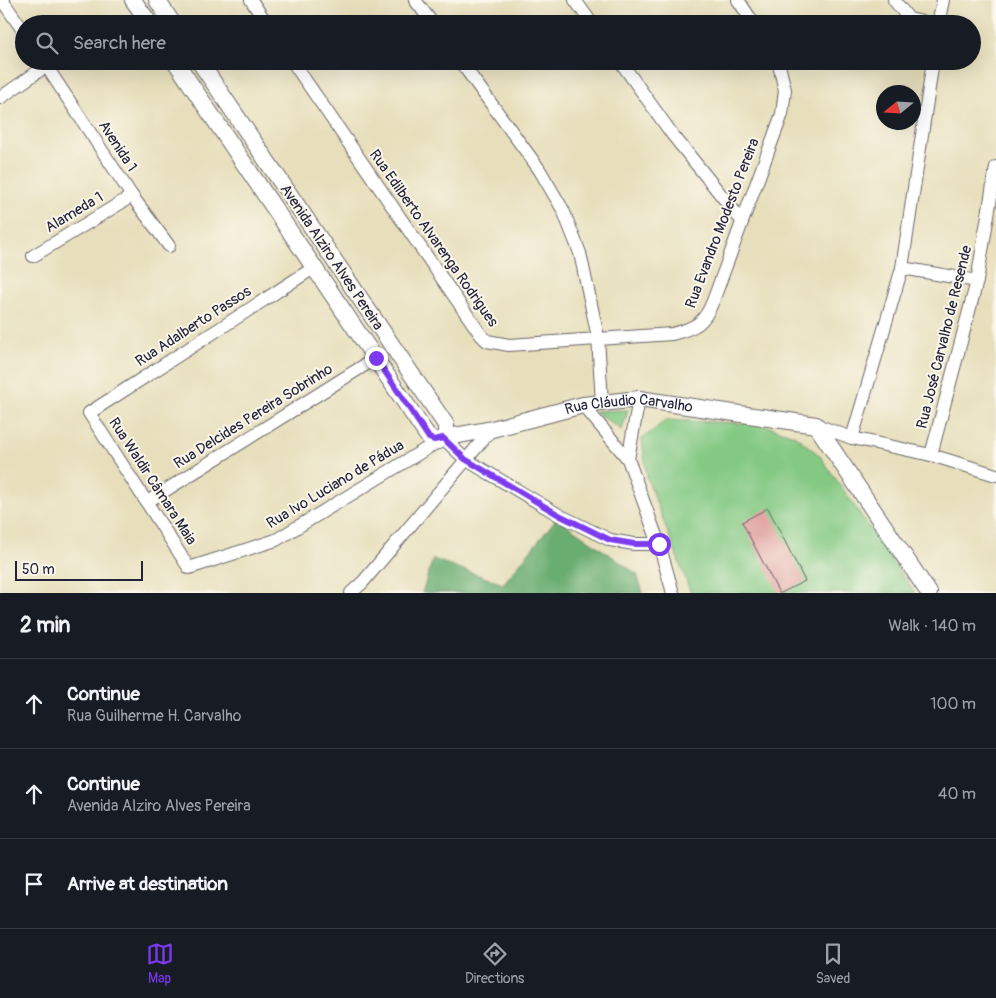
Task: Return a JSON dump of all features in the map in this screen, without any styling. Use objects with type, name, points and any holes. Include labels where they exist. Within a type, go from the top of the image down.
[{"type":"street","points":[[2,0],[15,19]]},
{"type":"street","points":[[133,0],[144,15]]},
{"type":"street","points":[[157,0],[167,15]]},
{"type":"street","points":[[251,0],[261,15]]},
{"type":"street","points":[[415,0],[426,15]]},
{"type":"street","points":[[575,0],[586,15]]},
{"type":"street","points":[[738,0],[748,15]]},
{"type":"street","points":[[894,0],[906,15]]},
{"type":"street","points":[[940,15],[943,0]]},
{"type":"street","points":[[0,98],[36,70]]},
{"type":"street","name":"Avenida 1","points":[[48,70],[132,196],[169,246]]},
{"type":"street","name":"Avenida Alziro Alves Pereira","points":[[182,70],[429,438],[441,439],[446,435],[446,425],[205,70]]},
{"type":"street","name":"Rua Edilberto Alvarenga Rodrigues","points":[[298,70],[480,335],[487,341],[509,345],[598,337]]},
{"type":"street","points":[[467,70],[539,169],[563,210],[580,253],[598,337],[602,403]]},
{"type":"street","points":[[626,70],[672,134],[742,221]]},
{"type":"street","name":"Rua Evandro Modesto Pereira","points":[[598,337],[672,334],[689,329],[707,315],[782,114],[785,90],[780,70]]},
{"type":"street","points":[[852,438],[902,268],[932,70]]},
{"type":"street","name":"Rua José Carvalho de Resende","points":[[931,455],[977,281],[996,167]]},
{"type":"street","name":"Alameda 1","points":[[33,256],[132,196]]},
{"type":"street","name":"Rua Adalberto Passos","points":[[89,412],[315,267]]},
{"type":"street","points":[[902,268],[977,281]]},
{"type":"street","name":"Rua Delcides Pereira Sobrinho","points":[[147,502],[376,358]]},
{"type":"street","points":[[628,459],[639,399]]},
{"type":"street","name":"Rua Cláudio Carvalho","points":[[441,439],[492,430],[583,405],[639,399],[816,425]]},
{"type":"street","points":[[583,405],[628,459],[659,544],[673,593]]},
{"type":"street","name":"Rua Waldir Câmara Maia","points":[[89,412],[189,568]]},
{"type":"street","points":[[816,425],[852,438],[931,455],[996,475]]},
{"type":"street","points":[[816,425],[929,593]]},
{"type":"street","points":[[351,593],[363,582],[465,459],[492,430]]},
{"type":"street","points":[[441,439],[465,459],[559,515],[610,540],[634,544],[659,544]]},
{"type":"street","name":"Rua Ivo Luciano de Pádua","points":[[189,568],[276,540],[441,439]]},
{"type":"green space","points":[[628,410],[622,430],[594,411]]},
{"type":"green space","points":[[666,420],[760,424],[794,435],[819,455],[915,593],[691,593],[647,478],[642,439]]},
{"type":"green space","points":[[557,518],[637,574],[643,593],[422,593],[433,559],[503,584]]},
{"type":"building","points":[[768,508],[805,581],[781,593],[779,593],[742,522]]},
{"type":"route","points":[[376,358],[429,438],[439,441],[443,438],[465,459],[559,515],[610,540],[634,544],[659,544]]}]
